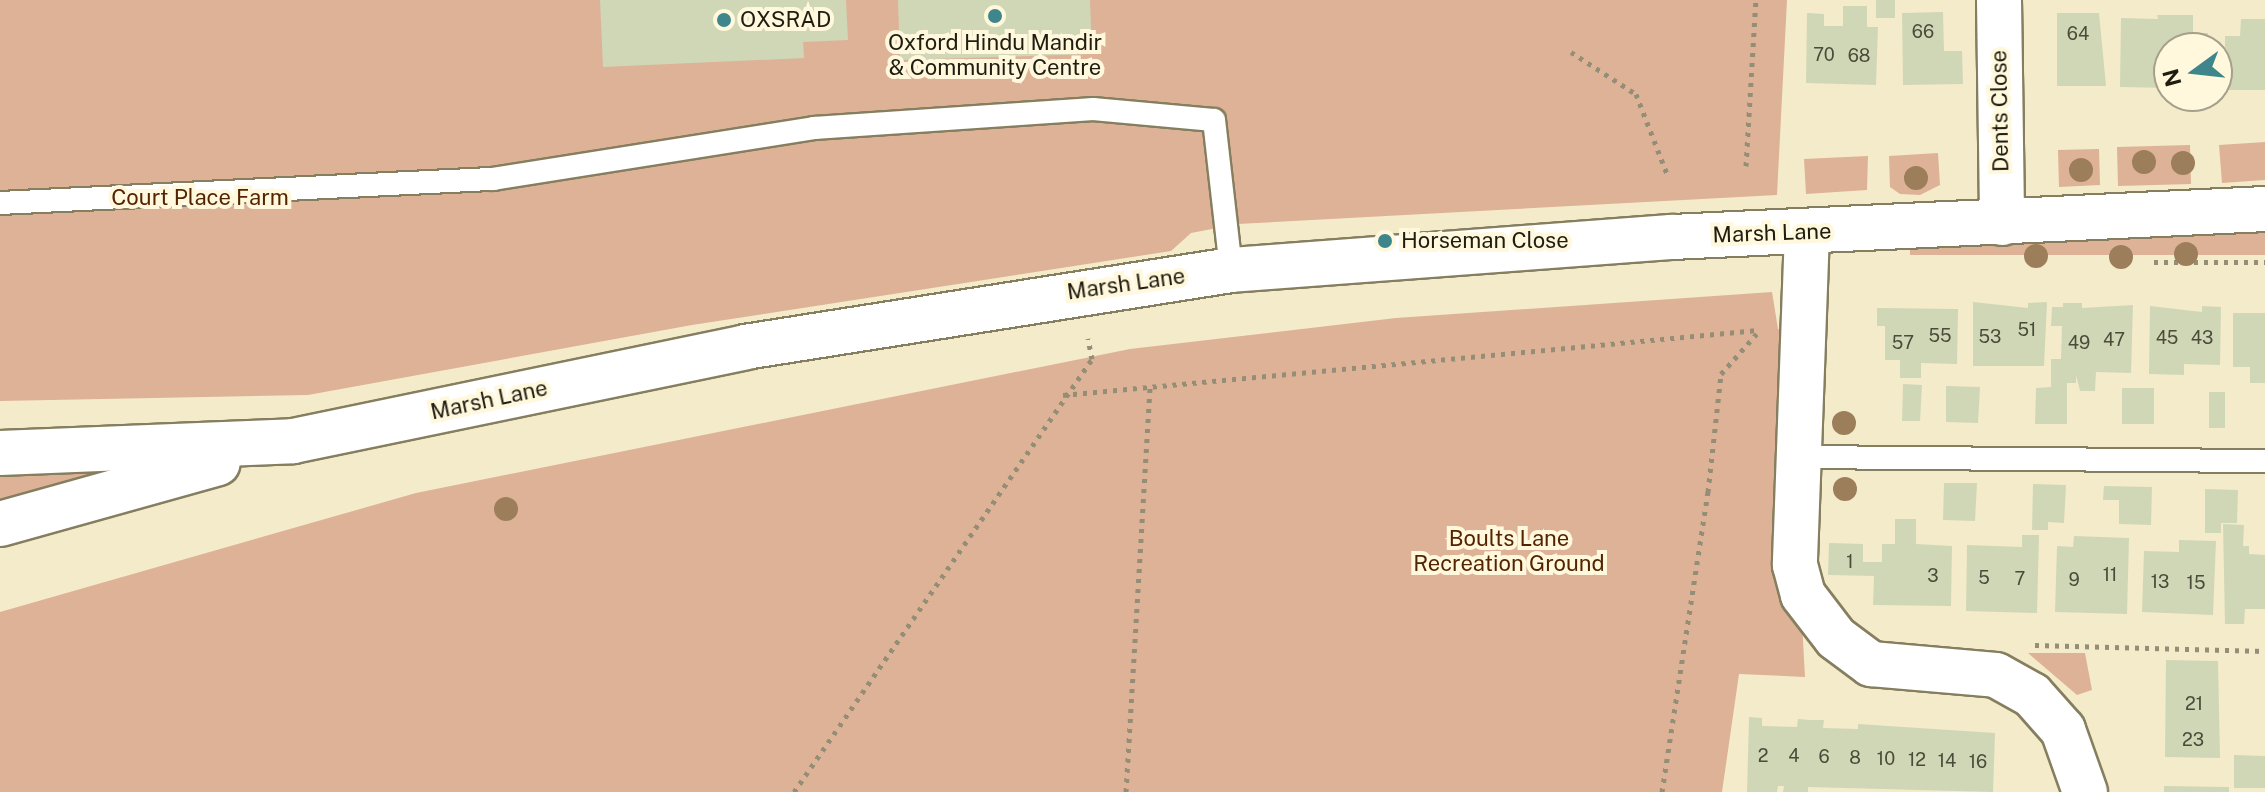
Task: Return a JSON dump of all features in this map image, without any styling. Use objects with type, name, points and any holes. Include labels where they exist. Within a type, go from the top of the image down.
[{"type":"main road","name":"Dents Close","points":[[1999,0],[2002,223]]},
{"type":"main road","name":"Marsh Lane","points":[[0,453],[293,441],[745,347],[1231,270],[1807,232],[2265,209]]},
{"type":"main road","points":[[1807,232],[1795,565],[1816,617],[1871,664],[1972,670],[2014,683],[2049,711],[2074,751],[2085,792]]},
{"type":"main road","points":[[0,524],[293,441]]},
{"type":"lane","points":[[0,203],[493,179],[814,128],[1093,109],[1214,120],[1231,270]]},
{"type":"lane","points":[[1798,457],[2265,461]]},
{"type":"path","points":[[1746,166],[1756,0]]},
{"type":"path","points":[[1571,52],[1636,94],[1667,174]]},
{"type":"path","points":[[1662,792],[1708,492],[1721,374],[1758,330],[1770,323]]},
{"type":"path","points":[[1063,395],[1758,330]]},
{"type":"path","points":[[794,792],[1063,395],[1092,359],[1087,333]]},
{"type":"path","points":[[1126,792],[1150,388]]},
{"type":"path","points":[[1972,670],[2019,645],[2265,651]]},
{"type":"green space","name":"Court Place Farm","points":[[0,0],[1787,0],[1777,195],[1238,224],[1191,233],[1171,251],[692,325],[308,395],[0,401]]},
{"type":"green space","points":[[2265,142],[2265,180],[2222,183],[2219,145]]},
{"type":"green space","points":[[2190,145],[2191,184],[2118,186],[2117,147]]},
{"type":"green space","points":[[2099,149],[2100,185],[2059,187],[2058,150]]},
{"type":"green space","points":[[1938,153],[1940,185],[1920,195],[1900,194],[1890,187],[1889,156]]},
{"type":"green space","points":[[1868,156],[1867,190],[1806,194],[1804,159]]},
{"type":"green space","points":[[2265,232],[2265,255],[1910,255],[1910,246]]},
{"type":"green space","name":"Boults Lane Recreation Ground","points":[[1772,292],[1778,329],[1786,330],[1805,677],[1739,674],[1722,792],[0,792],[0,612],[416,493],[1130,349],[1396,318]]},
{"type":"green space","points":[[0,469],[98,473],[101,480],[0,504]]},
{"type":"green space","points":[[2028,653],[2085,653],[2092,690],[2077,695]]},
{"type":"building","name":"OXSRAD","points":[[600,0],[846,0],[848,40],[803,42],[804,58],[603,67]]},
{"type":"building","name":"Oxford Hindu Mandir & Community Centre","points":[[898,0],[1090,0],[1092,54],[900,60]]},
{"type":"building","points":[[1876,0],[1895,0],[1895,18],[1876,18]]},
{"type":"building","points":[[1843,6],[1867,6],[1867,27],[1878,27],[1876,85],[1806,83],[1807,13],[1824,14],[1824,26],[1843,26]]},
{"type":"building","points":[[1943,12],[1944,51],[1962,51],[1963,84],[1903,85],[1902,13]]},
{"type":"building","points":[[2057,13],[2099,13],[2106,86],[2057,86]]},
{"type":"building","points":[[2157,15],[2193,15],[2193,32],[2153,32],[2153,88],[2120,87],[2121,18],[2158,19]]},
{"type":"building","points":[[2241,19],[2265,19],[2265,90],[2233,90],[2233,36],[2240,36]]},
{"type":"building","points":[[1973,302],[2028,308],[2028,303],[2047,302],[2044,366],[1973,366]]},
{"type":"building","points":[[2063,303],[2082,303],[2082,308],[2133,305],[2131,373],[2096,372],[2095,391],[2080,391],[2076,375],[2076,383],[2067,383],[2067,424],[2035,424],[2036,388],[2051,387],[2051,359],[2061,359],[2062,326],[2051,326],[2052,307],[2063,307]]},
{"type":"building","points":[[2150,306],[2202,312],[2202,306],[2221,307],[2220,365],[2184,364],[2184,375],[2149,374]]},
{"type":"building","points":[[1877,308],[1958,309],[1957,364],[1921,363],[1921,378],[1900,378],[1900,360],[1885,360],[1885,326],[1877,326]]},
{"type":"building","points":[[2233,313],[2265,313],[2265,383],[2250,383],[2250,367],[2233,367]]},
{"type":"building","points":[[1903,384],[1922,385],[1920,421],[1902,421]]},
{"type":"building","points":[[1946,386],[1980,387],[1978,423],[1946,422]]},
{"type":"building","points":[[2122,388],[2154,388],[2154,424],[2122,424]]},
{"type":"building","points":[[2209,392],[2225,392],[2225,428],[2209,428]]},
{"type":"building","points":[[1944,483],[1977,483],[1975,521],[1943,520]]},
{"type":"building","points":[[2033,484],[2066,485],[2064,523],[2048,522],[2048,530],[2032,530]]},
{"type":"building","points":[[2104,486],[2152,487],[2151,525],[2119,524],[2119,500],[2103,500]]},
{"type":"building","points":[[2205,489],[2238,490],[2237,523],[2221,523],[2221,533],[2205,533]]},
{"type":"building","points":[[1895,519],[1916,519],[1916,544],[1952,546],[1951,606],[1873,605],[1874,576],[1828,575],[1829,543],[1863,544],[1863,562],[1882,562],[1882,544],[1895,544]]},
{"type":"building","points":[[2223,524],[2244,525],[2243,546],[2249,546],[2249,554],[2265,555],[2265,609],[2245,609],[2244,624],[2225,624]]},
{"type":"building","points":[[2022,535],[2039,535],[2037,613],[1966,611],[1967,545],[2022,547]]},
{"type":"building","points":[[2074,536],[2129,538],[2127,614],[2055,612],[2057,546],[2073,547]]},
{"type":"building","points":[[2179,540],[2216,541],[2213,615],[2142,612],[2144,551],[2179,552]]},
{"type":"building","points":[[2166,660],[2218,661],[2220,758],[2165,757]]},
{"type":"building","points":[[1749,717],[1762,718],[1762,726],[1797,727],[1798,719],[1824,720],[1823,728],[1858,729],[1858,724],[1995,733],[1993,792],[1808,787],[1808,792],[1783,792],[1784,786],[1778,786],[1777,792],[1747,792]]},
{"type":"building","points":[[2234,755],[2265,756],[2265,788],[2234,788]]},
{"type":"building","points":[[2164,786],[2229,787],[2229,792],[2164,792]]},
{"type":"place","name":"Oxford Hindu Mandir & Community Centre","points":[[995,16]]},
{"type":"place","name":"OXSRAD","points":[[724,20]]},
{"type":"place","name":"Horseman Close","points":[[1385,241]]}]
